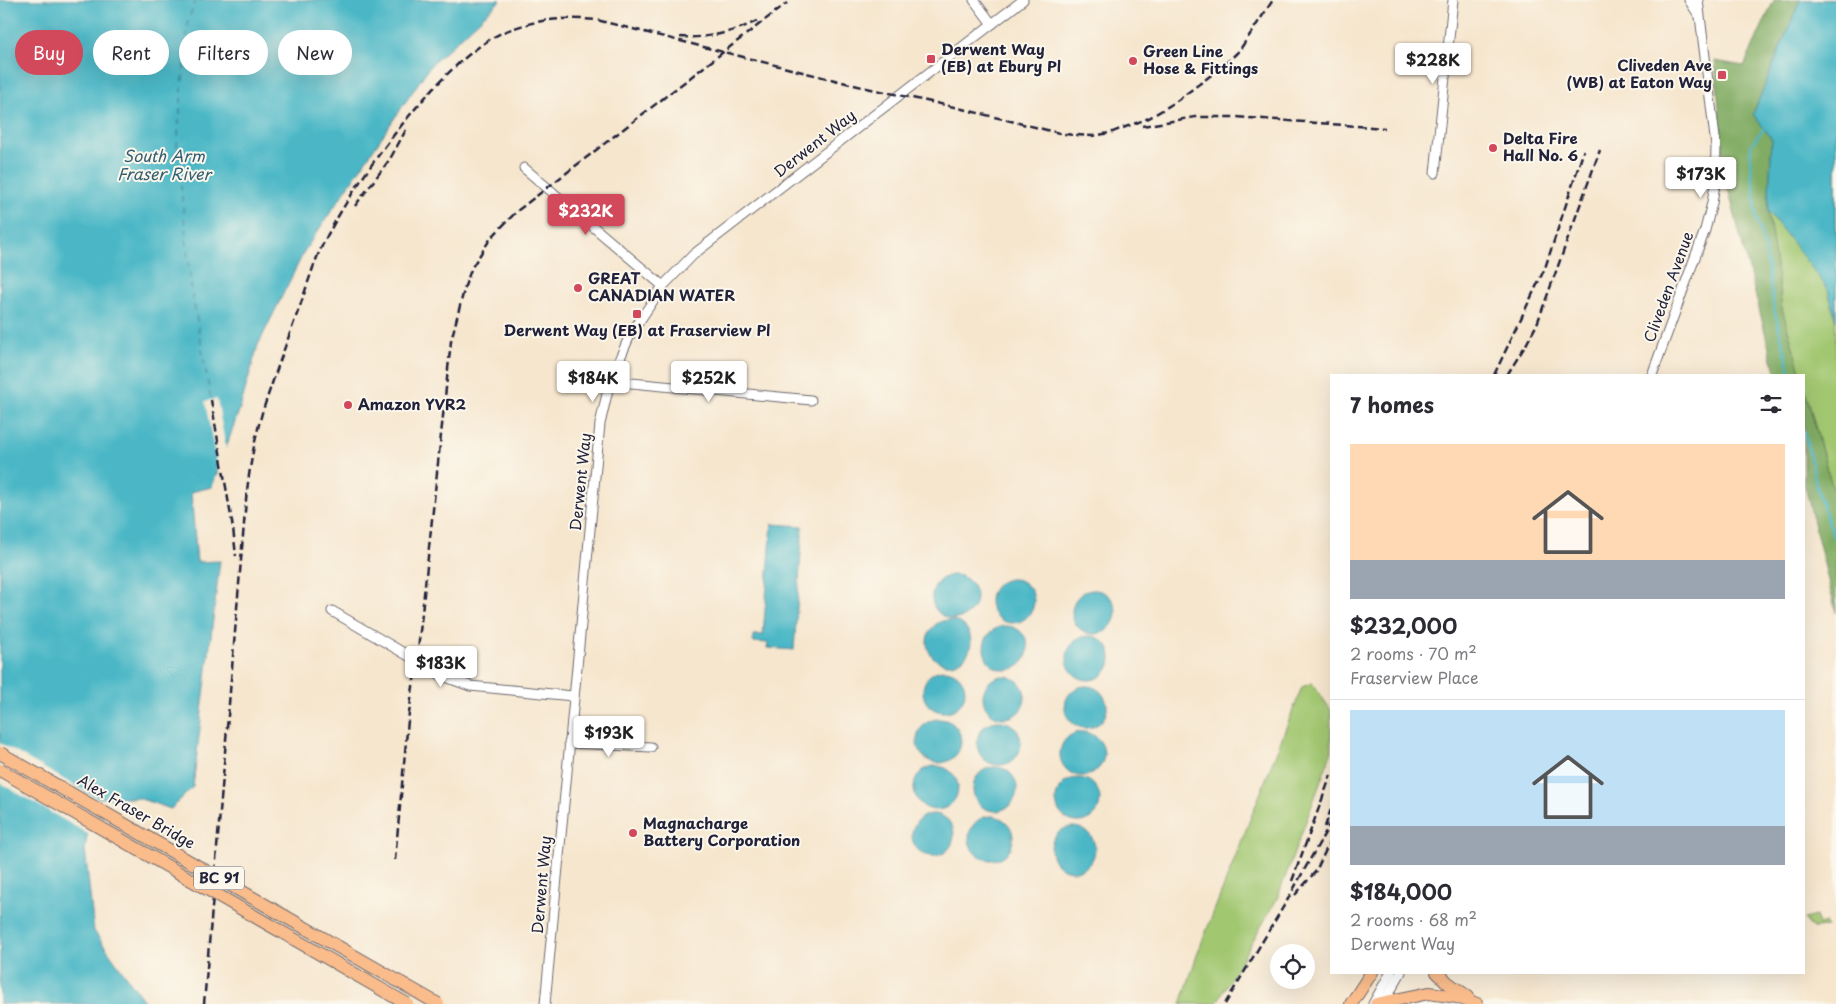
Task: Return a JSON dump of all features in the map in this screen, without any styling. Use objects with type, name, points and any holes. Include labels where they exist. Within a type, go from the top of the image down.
[{"type":"highway","name":"Alex Fraser Bridge","points":[[0,753],[438,1004]]},
{"type":"highway","name":"Alex Fraser Bridge","points":[[0,770],[408,1004]]},
{"type":"highway","points":[[1350,1004],[1371,974]]},
{"type":"highway","points":[[1440,974],[1448,983],[1478,1004]]},
{"type":"highway","points":[[1379,1004],[1429,993],[1457,997],[1478,1004]]},
{"type":"street","points":[[974,0],[992,24]]},
{"type":"street","name":"Derwent Way","points":[[545,1004],[600,424],[610,382],[630,336],[663,286],[694,254],[1023,0]]},
{"type":"street","points":[[1435,173],[1453,0]]},
{"type":"street","points":[[1688,0],[1700,17]]},
{"type":"street","name":"Cliveden Avenue","points":[[1652,374],[1704,230],[1715,185],[1716,146],[1698,0]]},
{"type":"street","points":[[524,168],[663,286]]},
{"type":"street","points":[[610,382],[811,400]]},
{"type":"street","points":[[332,611],[443,676],[470,686],[574,696]]},
{"type":"street","points":[[569,743],[651,747]]},
{"type":"street","points":[[1379,1004],[1390,974]]},
{"type":"street","points":[[1379,1004],[1400,974]]},
{"type":"green space","points":[[1774,0],[1800,0],[1753,114],[1772,139],[1768,211],[1782,309],[1801,374],[1776,374],[1725,177],[1715,61],[1744,66]]},
{"type":"green space","points":[[1800,0],[1836,0],[1836,495],[1805,390],[1805,374],[1801,374],[1782,309],[1768,211],[1772,139],[1753,114]]},
{"type":"green space","points":[[1805,390],[1836,495],[1836,613],[1805,486]]},
{"type":"green space","points":[[1312,683],[1330,709],[1330,757],[1277,899],[1216,1004],[1181,1004],[1198,952],[1302,687]]},
{"type":"green space","points":[[1816,916],[1819,925],[1826,923],[1827,927],[1813,928],[1805,919]]},
{"type":"water","name":"South Arm Fraser River","points":[[0,0],[501,0],[430,66],[305,250],[258,345],[240,408],[212,487],[191,492],[197,562],[220,561],[193,787],[171,809],[138,798],[94,798],[85,849],[94,931],[146,1004],[0,1004]]},
{"type":"water","points":[[1800,0],[1836,0],[1836,321],[1828,289],[1768,211],[1772,139],[1753,114]]},
{"type":"water","points":[[772,524],[803,526],[794,650],[767,648],[768,643],[753,642],[753,635],[763,635]]},
{"type":"water","points":[[954,575],[966,579],[972,585],[976,597],[972,609],[966,615],[954,619],[942,615],[936,609],[932,597],[936,585],[942,579]]},
{"type":"water","points":[[1008,579],[1016,579],[1028,585],[1034,601],[1028,617],[1016,623],[1008,623],[996,617],[990,605],[990,597],[996,585]]},
{"type":"water","points":[[1090,590],[1098,590],[1110,596],[1116,612],[1110,628],[1098,634],[1090,634],[1078,628],[1072,616],[1072,608],[1078,596]]},
{"type":"water","points":[[945,620],[953,620],[965,626],[971,642],[965,658],[953,664],[945,664],[933,658],[927,646],[927,638],[933,626]]},
{"type":"water","points":[[1006,626],[1018,630],[1024,636],[1028,648],[1024,660],[1018,666],[1006,670],[994,666],[988,660],[984,648],[988,636],[994,630]]},
{"type":"water","points":[[1089,636],[1101,640],[1107,646],[1111,658],[1107,670],[1101,676],[1089,680],[1077,676],[1071,670],[1067,658],[1071,646],[1077,640]]},
{"type":"water","points":[[948,670],[956,673],[962,679],[965,691],[962,703],[956,709],[940,712],[932,709],[926,703],[923,687],[926,679],[932,673]]},
{"type":"water","points":[[1008,676],[1016,679],[1022,685],[1025,697],[1022,709],[1016,715],[1000,718],[992,715],[986,709],[983,693],[986,685],[992,679]]},
{"type":"water","points":[[1090,686],[1098,689],[1104,695],[1107,707],[1104,719],[1098,725],[1082,728],[1074,725],[1068,719],[1065,703],[1068,695],[1074,689]]},
{"type":"water","points":[[935,719],[943,719],[955,725],[961,741],[955,757],[943,763],[935,763],[923,757],[917,745],[917,737],[923,725]]},
{"type":"water","points":[[995,721],[1003,721],[1015,727],[1021,743],[1015,759],[1003,765],[995,765],[983,759],[977,747],[977,739],[983,727]]},
{"type":"water","points":[[1078,732],[1086,732],[1098,738],[1104,754],[1098,770],[1086,776],[1078,776],[1066,770],[1060,758],[1060,750],[1066,738]]},
{"type":"water","points":[[936,766],[948,770],[954,776],[958,788],[954,800],[948,806],[936,810],[924,806],[918,800],[914,788],[918,776],[924,770]]},
{"type":"water","points":[[999,767],[1011,773],[1016,780],[1016,798],[1011,805],[1004,810],[991,811],[983,808],[976,801],[973,785],[976,777],[983,770]]},
{"type":"water","points":[[1082,778],[1094,784],[1099,791],[1099,809],[1094,816],[1087,821],[1074,822],[1066,819],[1059,812],[1056,796],[1059,788],[1066,781]]},
{"type":"water","points":[[937,814],[945,817],[951,823],[954,835],[951,847],[945,853],[929,856],[921,853],[915,847],[912,831],[915,823],[921,817]]},
{"type":"water","points":[[995,816],[1007,822],[1012,829],[1012,847],[1007,854],[1000,859],[987,860],[975,854],[970,847],[969,834],[975,822],[982,817]]},
{"type":"water","points":[[1077,827],[1089,833],[1094,840],[1094,858],[1089,865],[1082,870],[1069,871],[1057,865],[1052,858],[1051,845],[1057,833],[1064,828]]},
{"type":"pier","points":[[217,399],[227,454],[219,477],[205,401]]},
{"type":"pier","points":[[0,743],[100,800],[96,800],[90,835],[0,783]]},
{"type":"waterway","points":[[1767,128],[1764,128],[1751,145],[1750,161],[1756,217],[1765,249],[1774,309],[1791,374]]},
{"type":"waterway","points":[[1805,435],[1818,491],[1836,544]]},
{"type":"ferry route","points":[[196,0],[188,21],[177,146],[191,287],[211,400]]},
{"type":"railway","points":[[204,1004],[246,500],[252,456],[262,413],[316,261],[336,220],[376,158],[427,95],[454,68],[480,46],[504,32],[527,24],[550,20],[597,20],[862,87],[1063,134],[1092,136],[1110,133],[1149,118],[1174,103],[1222,67],[1239,51],[1273,0]]},
{"type":"railway","points":[[395,860],[408,720],[417,660],[451,341],[465,286],[472,267],[491,238],[517,211],[787,3]]},
{"type":"railway","points":[[680,37],[720,34],[757,21]]},
{"type":"railway","points":[[1142,126],[1195,117],[1236,117],[1385,128]]},
{"type":"railway","points":[[355,206],[390,159],[407,128]]},
{"type":"railway","points":[[1494,374],[1545,268],[1584,150]]},
{"type":"railway","points":[[1508,374],[1537,324],[1600,150]]},
{"type":"railway","points":[[211,400],[236,556]]},
{"type":"railway","points":[[1292,881],[1330,778]]},
{"type":"railway","points":[[1325,827],[1330,812]]},
{"type":"railway","points":[[1225,1004],[1288,899],[1330,824]]},
{"type":"railway","points":[[1295,895],[1316,871],[1330,841]]},
{"type":"place","name":"Derwent Way (EB) at Ebury Pl","points":[[931,59]]},
{"type":"place","name":"Green Line Hose & Fittings","points":[[1133,61]]},
{"type":"place","name":"Cliveden Ave (WB) at Eaton Way","points":[[1722,75]]},
{"type":"place","name":"Delta Fire Hall No. 6","points":[[1493,148]]},
{"type":"place","name":"GREAT CANADIAN WATER","points":[[578,288]]},
{"type":"place","name":"Derwent Way (EB) at Fraserview Pl","points":[[637,314]]},
{"type":"place","name":"Amazon YVR2","points":[[348,405]]},
{"type":"place","name":"Magnacharge Battery Corporation","points":[[633,833]]}]
